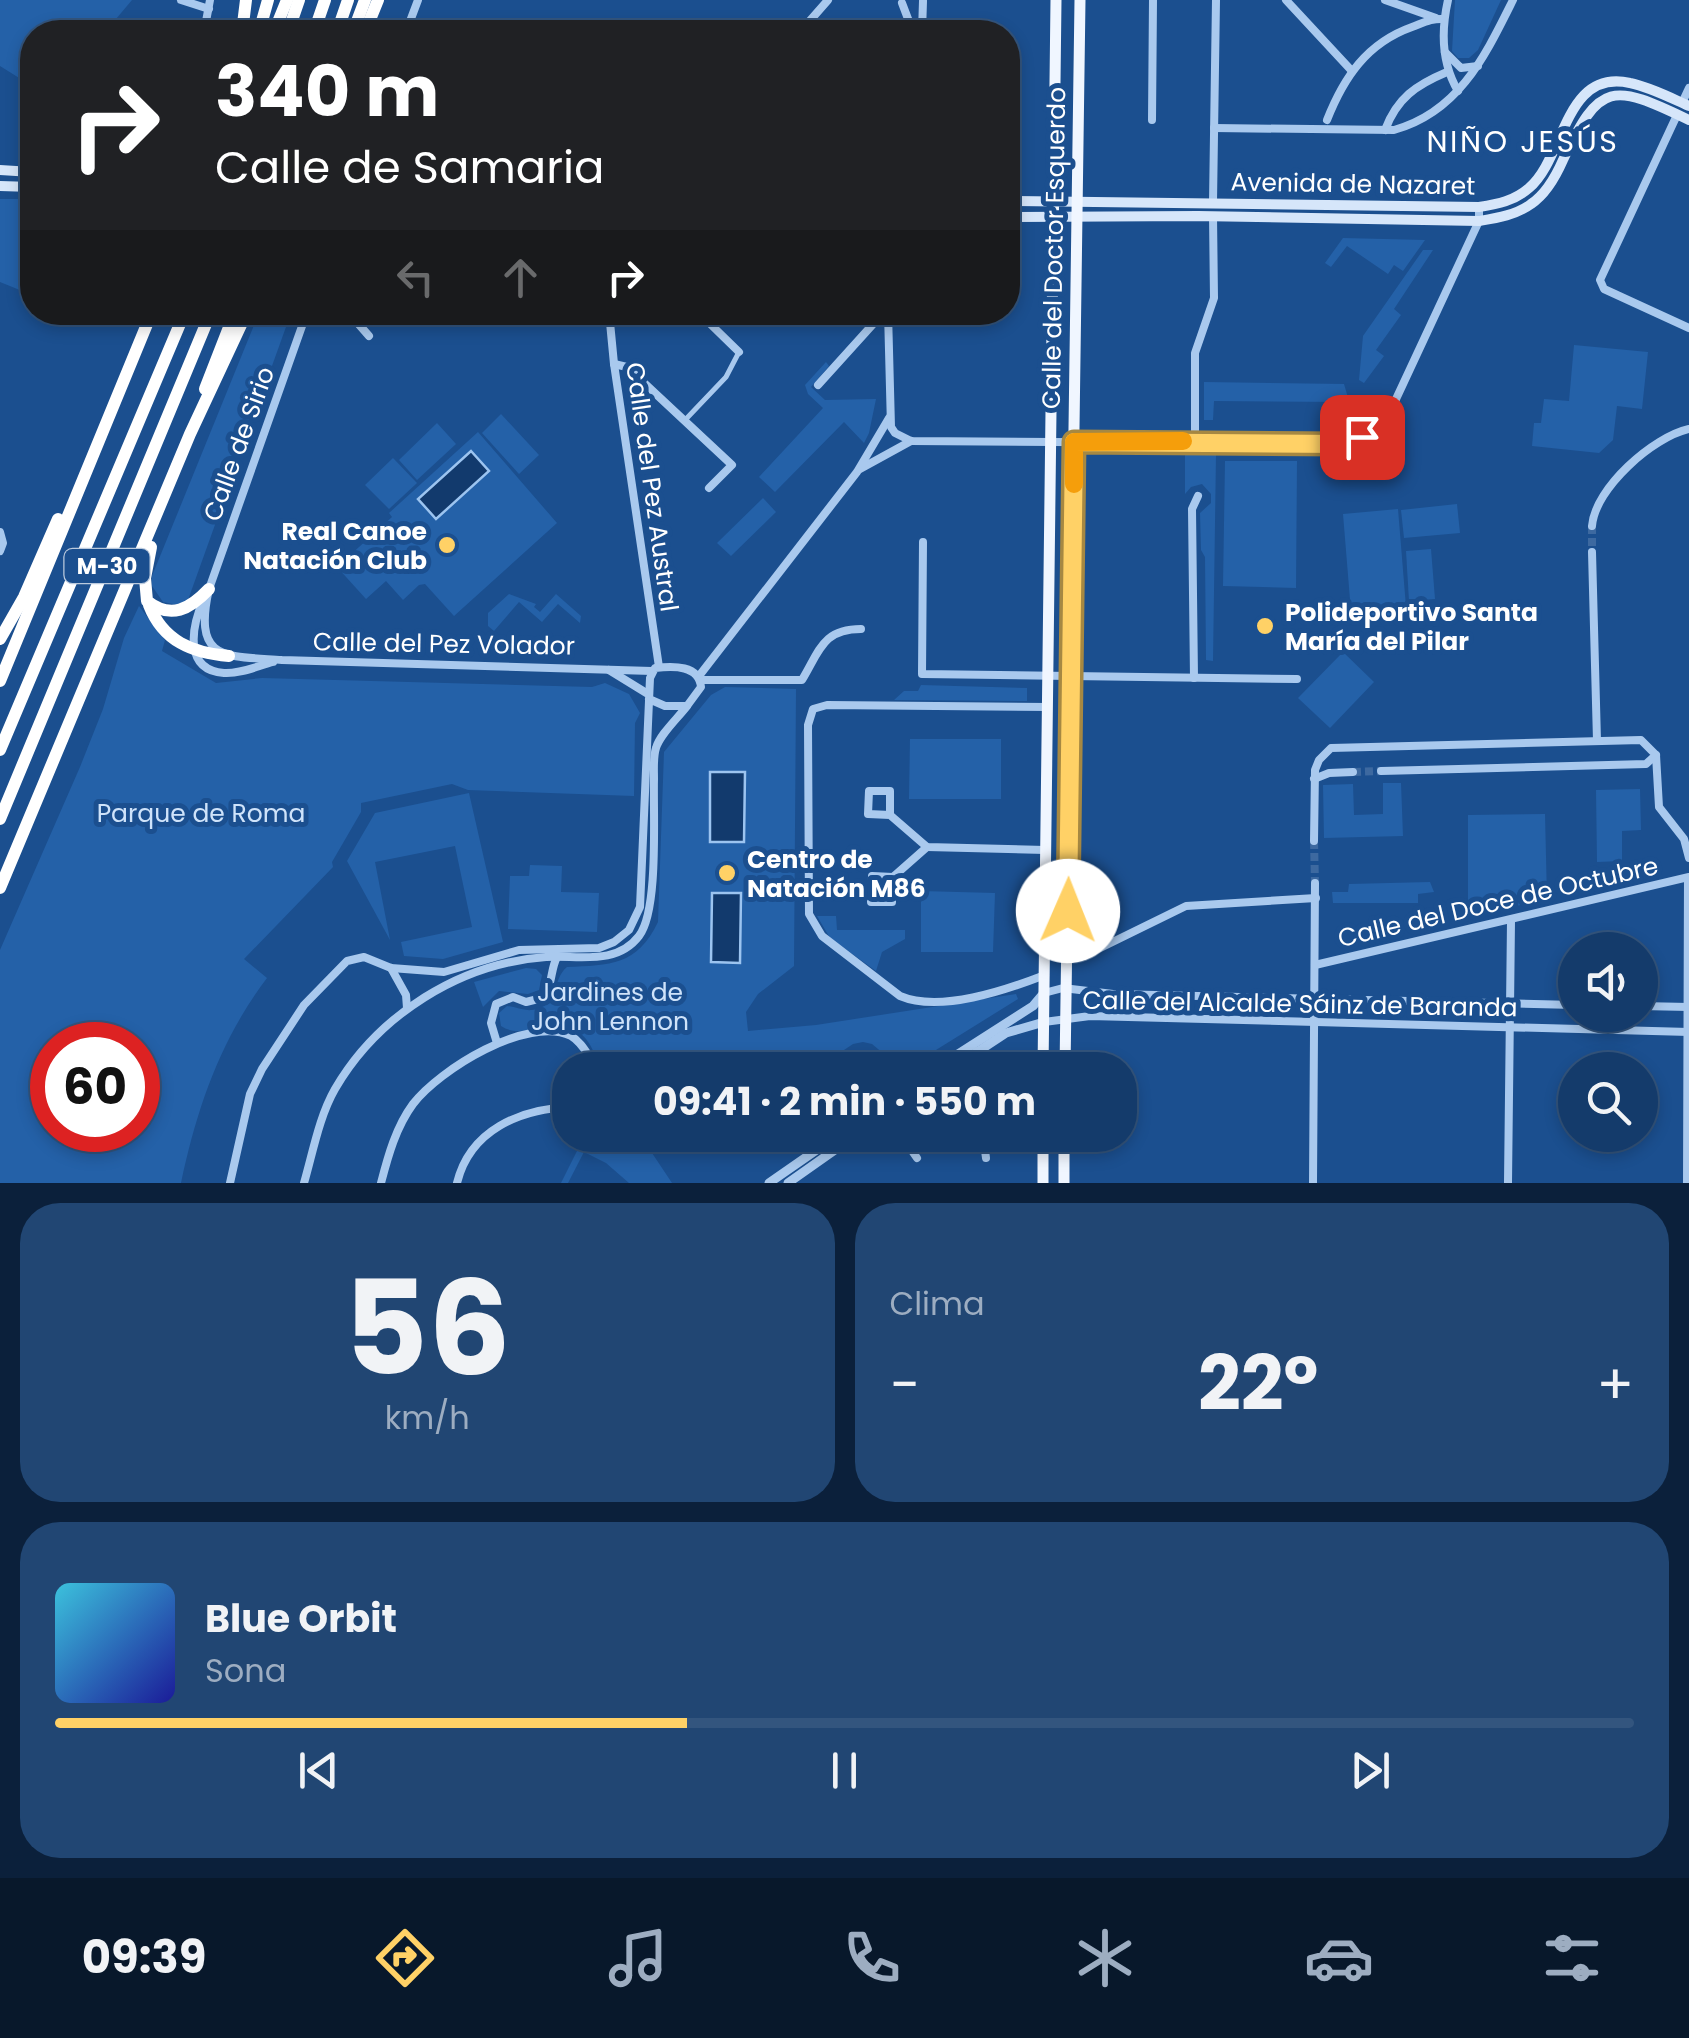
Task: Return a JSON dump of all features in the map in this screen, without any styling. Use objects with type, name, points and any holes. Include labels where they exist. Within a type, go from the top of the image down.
[{"type":"highway","name":"M-30","points":[[0,681],[147,325]]},
{"type":"highway","name":"M-30","points":[[0,750],[180,325]]},
{"type":"highway","name":"M-30","points":[[0,819],[206,325]]},
{"type":"highway","points":[[190,434],[229,325]]},
{"type":"highway","name":"M-30","points":[[0,888],[190,434],[241,325]]},
{"type":"highway","points":[[0,639],[24,597],[70,492],[93,456]]},
{"type":"highway","points":[[156,522],[145,578],[152,614],[169,636],[194,651],[229,656]]},
{"type":"highway","points":[[147,601],[162,610],[181,611],[209,590]]},
{"type":"main road","name":"Calle del Doctor Esquerdo","points":[[1044,1052],[1056,0]]},
{"type":"main road","name":"Calle del Doctor Esquerdo","points":[[1065,1052],[1080,0]]},
{"type":"main road","name":"Avenida de Nazaret","points":[[1020,201],[1478,207],[1505,203],[1531,187],[1579,99],[1594,89],[1614,82],[1631,83],[1683,108]]},
{"type":"main road","name":"Avenida de Nazaret","points":[[1020,217],[1214,216],[1480,222],[1509,216],[1532,204],[1549,186],[1582,120],[1600,100],[1629,96],[1683,108]]},
{"type":"main road","points":[[1683,108],[1689,120]]},
{"type":"main road","points":[[1046,850],[1069,850]]},
{"type":"main road","points":[[1043,1152],[1043,1183]]},
{"type":"main road","points":[[1064,1152],[1064,1183]]},
{"type":"street","points":[[181,0],[210,4]]},
{"type":"street","points":[[810,20],[827,0]]},
{"type":"street","points":[[900,1],[913,4],[924,0]]},
{"type":"street","points":[[1152,120],[1153,0]]},
{"type":"street","points":[[1196,441],[1194,353],[1214,298],[1214,216],[1208,212],[1214,202],[1216,0]]},
{"type":"street","points":[[1286,0],[1351,70]]},
{"type":"street","points":[[1385,0],[1440,19]]},
{"type":"street","points":[[1448,0],[1440,19],[1446,72],[1458,91]]},
{"type":"street","points":[[1214,128],[1384,130],[1408,126],[1435,113],[1458,91],[1478,66],[1513,0]]},
{"type":"street","points":[[1327,120],[1351,70],[1369,52],[1400,31],[1440,19]]},
{"type":"street","points":[[1446,52],[1461,68],[1478,66]]},
{"type":"street","points":[[1384,130],[1409,91],[1446,72]]},
{"type":"street","points":[[1689,88],[1600,280],[1604,289],[1689,328]]},
{"type":"street","points":[[887,325],[890,415],[895,433],[910,441],[1342,444],[1383,427],[1480,222],[1478,207]]},
{"type":"street","name":"Calle de Sirio","points":[[194,651],[192,628],[302,325]]},
{"type":"street","points":[[359,325],[368,336]]},
{"type":"street","name":"Calle del Pez Austral","points":[[610,325],[655,669]]},
{"type":"street","points":[[686,419],[726,377],[740,352],[712,325]]},
{"type":"street","points":[[818,385],[874,325]]},
{"type":"street","points":[[614,364],[628,368],[732,465],[709,488]]},
{"type":"street","points":[[304,1183],[334,1092],[356,1058],[407,1008],[488,968],[610,956],[628,946],[646,922],[650,906],[655,750],[701,687],[700,678],[856,472],[890,415]]},
{"type":"street","points":[[1592,526],[1595,507],[1609,484],[1660,441],[1689,429]]},
{"type":"street","points":[[856,472],[910,441]]},
{"type":"street","points":[[1194,678],[1192,508],[1198,496]]},
{"type":"street","points":[[0,532],[0,551]]},
{"type":"street","points":[[923,542],[922,674],[1297,679]]},
{"type":"street","points":[[1592,552],[1597,741]]},
{"type":"street","name":"Calle de Sirio","points":[[209,590],[204,631],[212,646],[229,656]]},
{"type":"street","points":[[230,1183],[251,1093],[283,1032],[311,996],[347,961],[364,956],[391,968],[434,972],[519,950],[607,946],[629,930],[638,915],[648,697],[655,669],[679,668],[700,678],[802,680],[830,633],[861,629]]},
{"type":"street","name":"Calle del Pez Volador","points":[[194,651],[206,666],[226,673],[282,660]]},
{"type":"street","name":"Calle del Pez Volador","points":[[229,656],[655,669]]},
{"type":"street","name":"Calle del Pez Volador","points":[[605,667],[648,697]]},
{"type":"street","points":[[648,697],[664,706],[688,706]]},
{"type":"street","points":[[1045,975],[982,996],[914,1002],[900,996],[822,936],[807,904],[807,746],[809,716],[813,709],[827,704],[1048,707]]},
{"type":"street","points":[[1314,841],[1314,779],[1319,760],[1332,748],[1640,740],[1656,755],[1659,807],[1684,839],[1689,858]]},
{"type":"street","points":[[1440,745],[1441,769]]},
{"type":"street","points":[[1381,771],[1646,764],[1656,755]]},
{"type":"street","points":[[1314,779],[1329,773],[1354,772]]},
{"type":"street","points":[[890,815],[927,847],[1046,850]]},
{"type":"street","points":[[893,877],[927,847]]},
{"type":"street","points":[[1688,1183],[1689,876]]},
{"type":"street","name":"Calle del Doce de Octubre","points":[[1315,965],[1689,876]]},
{"type":"street","points":[[1313,1183],[1315,883]]},
{"type":"street","points":[[1088,954],[1186,906],[1316,898]]},
{"type":"street","points":[[1508,1183],[1511,921]]},
{"type":"street","points":[[540,948],[552,960]]},
{"type":"street","points":[[497,1043],[491,1022],[496,1004],[512,997],[526,1002],[542,998],[549,988],[552,960]]},
{"type":"street","points":[[391,968],[406,995],[407,1008]]},
{"type":"street","points":[[434,972],[431,980],[437,990]]},
{"type":"street","name":"Calle del Alcalde Sáinz de Baranda","points":[[960,1052],[1053,989],[1130,995],[1558,1005]]},
{"type":"street","points":[[1658,1006],[1689,1007]]},
{"type":"street","name":"Calle del Alcalde Sáinz de Baranda","points":[[977,1051],[1012,1030],[1090,1016],[1688,1032]]},
{"type":"street","points":[[381,1183],[390,1147],[413,1104],[449,1070],[497,1043],[540,1033],[563,1033],[587,1052]]},
{"type":"street","points":[[457,1183],[468,1156],[484,1136],[505,1122],[537,1109],[552,1108]]},
{"type":"street","points":[[770,1183],[814,1152]]},
{"type":"street","points":[[788,1183],[832,1152]]},
{"type":"street","points":[[913,1152],[917,1158]]},
{"type":"street","points":[[985,1152],[986,1158]]},
{"type":"green space","points":[[0,0],[132,0],[115,20],[20,20],[20,78],[0,66]]},
{"type":"green space","points":[[1455,0],[1501,0],[1478,50],[1469,58],[1458,58],[1452,51]]},
{"type":"green space","points":[[0,199],[20,199],[20,290],[0,282]]},
{"type":"green space","points":[[1343,238],[1425,240],[1403,271],[1394,265],[1388,274],[1347,246],[1331,267],[1325,263]]},
{"type":"green space","points":[[1423,250],[1433,250],[1394,309],[1401,315],[1376,350],[1384,356],[1364,383],[1359,380],[1363,336]]},
{"type":"green space","points":[[254,325],[287,325],[188,600],[178,605],[163,602],[152,586],[152,576]]},
{"type":"green space","points":[[1574,345],[1648,352],[1642,409],[1617,406],[1613,440],[1599,453],[1532,446],[1534,423],[1541,423],[1544,399],[1569,401]]},
{"type":"green space","points":[[826,362],[829,366],[811,387],[825,400],[876,399],[869,433],[864,443],[844,422],[775,492],[759,477],[823,408],[808,394],[805,385]]},
{"type":"green space","points":[[1204,382],[1344,384],[1355,421],[1345,422],[1344,402],[1214,401],[1213,420],[1204,420]]},
{"type":"green space","points":[[501,414],[539,455],[519,474],[482,433]]},
{"type":"green space","points":[[437,423],[456,444],[417,480],[399,460]]},
{"type":"green space","name":"Real Canoe Natación Club","points":[[478,432],[557,523],[454,616],[425,584],[403,600],[386,581],[366,599],[337,567],[392,517],[389,513]]},
{"type":"green space","points":[[1216,454],[1213,661],[1206,660],[1205,557],[1201,550],[1200,513],[1211,503],[1211,494],[1202,484],[1185,494],[1185,455]]},
{"type":"green space","points":[[393,458],[417,483],[389,509],[365,485]]},
{"type":"green space","points":[[1225,461],[1297,461],[1296,588],[1223,586]]},
{"type":"green space","points":[[763,498],[776,512],[731,556],[717,543]]},
{"type":"green space","points":[[1457,504],[1460,533],[1404,538],[1401,510]]},
{"type":"green space","points":[[1398,509],[1407,619],[1352,624],[1343,514]]},
{"type":"green space","points":[[1431,549],[1435,599],[1409,601],[1406,551]]},
{"type":"green space","points":[[509,594],[536,604],[534,607],[540,612],[556,594],[581,616],[580,623],[558,604],[542,622],[519,602],[494,631],[488,626],[488,613]]},
{"type":"green space","name":"Parque de Roma","points":[[139,606],[165,640],[162,651],[216,683],[262,678],[592,687],[605,683],[629,694],[640,713],[635,723],[634,796],[468,790],[452,784],[361,803],[361,812],[332,862],[333,867],[244,959],[267,978],[236,1026],[212,1076],[181,1183],[0,1183],[0,950],[103,709],[124,638]]},
{"type":"green space","points":[[1343,652],[1374,682],[1330,728],[1298,698]]},
{"type":"green space","points":[[921,685],[1027,688],[1027,701],[894,700],[904,691],[918,691]]},
{"type":"green space","name":"Centro de Natación M86","points":[[725,687],[796,689],[794,966],[758,994],[746,1012],[748,1031],[816,1025],[1016,994],[1018,999],[933,1052],[882,1052],[863,1042],[841,1052],[594,1052],[586,1039],[566,1026],[521,1031],[501,1026],[499,1013],[507,1006],[532,1010],[547,1004],[567,967],[621,960],[650,936],[658,922],[664,752],[711,695]]},
{"type":"green space","points":[[910,739],[1001,739],[1001,799],[909,799]]},
{"type":"green space","points":[[1383,783],[1401,783],[1403,836],[1324,838],[1323,785],[1353,784],[1354,815],[1383,814]]},
{"type":"green space","points":[[1640,789],[1641,830],[1622,831],[1622,861],[1597,862],[1596,790]]},
{"type":"green space","points":[[469,793],[503,942],[443,959],[404,956],[401,942],[472,927],[455,846],[375,862],[390,940],[347,861],[375,813]]},
{"type":"green space","points":[[1545,814],[1547,899],[1468,917],[1468,815]]},
{"type":"green space","points":[[530,865],[562,866],[561,892],[599,893],[597,932],[508,929],[510,876],[529,876]]},
{"type":"green space","points":[[1430,882],[1434,892],[1418,894],[1418,903],[1333,903],[1332,892],[1348,892],[1349,884]]},
{"type":"green space","points":[[921,891],[995,893],[993,952],[921,952]]},
{"type":"green space","points":[[817,916],[836,916],[837,930],[905,930],[905,939],[882,952],[876,971],[830,938]]},
{"type":"green space","points":[[526,968],[536,969],[542,975],[539,990],[528,994],[499,991],[483,1007],[474,982]]},
{"type":"green space","points":[[576,1152],[584,1152],[568,1183],[561,1183]]},
{"type":"green space","points":[[584,1152],[651,1152],[672,1183],[629,1183],[606,1163]]},
{"type":"shaded area","points":[[471,451],[489,471],[436,519],[418,499]]},
{"type":"shaded area","points":[[710,772],[745,772],[744,842],[710,842]]},
{"type":"shaded area","points":[[712,893],[741,893],[740,963],[711,962]]},
{"type":"tunnel","points":[[1592,526],[1592,552]]},
{"type":"tunnel","points":[[1353,772],[1381,771]]},
{"type":"tunnel","points":[[1314,841],[1315,883]]},
{"type":"slow traffic","points":[[1074,484],[1074,442],[1183,441]]},
{"type":"place","name":"Real Canoe Natación Club","points":[[447,545]]},
{"type":"place","name":"Polideportivo Santa María del Pilar","points":[[1265,626]]},
{"type":"place","name":"Centro de Natación M86","points":[[727,873]]},
{"type":"district","name":"NIÑO JESÚS","points":[[1523,141]]},
{"type":"route","points":[[1068,911],[1074,442],[1342,444],[1362,437]]},
{"type":"park label","name":"Jardines de John Lennon","points":[[610,1006]]}]
